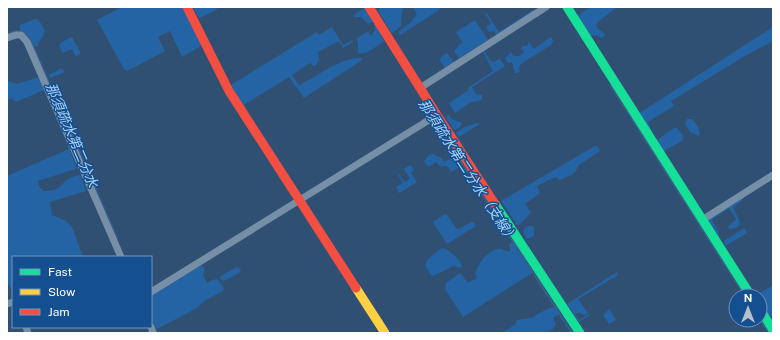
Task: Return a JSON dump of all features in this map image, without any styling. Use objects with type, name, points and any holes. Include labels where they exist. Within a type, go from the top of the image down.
[{"type":"street","points":[[187,7],[229,91],[385,333]]},
{"type":"street","points":[[369,7],[437,115],[580,333]]},
{"type":"street","points":[[420,88],[546,7]]},
{"type":"street","points":[[567,7],[746,288]]},
{"type":"street","points":[[7,38],[21,35],[27,42],[120,256]]},
{"type":"street","points":[[152,291],[437,115]]},
{"type":"street","points":[[702,220],[773,176]]},
{"type":"shaded area","points":[[122,7],[182,7],[202,45],[182,57],[170,31],[158,37],[165,51],[127,71],[124,69],[97,20]]},
{"type":"shaded area","points":[[193,7],[216,7],[217,9],[199,18]]},
{"type":"shaded area","points":[[381,7],[404,7],[402,10],[401,26],[392,33],[378,11]]},
{"type":"shaded area","points":[[413,7],[440,7],[439,10],[399,36],[399,31],[411,22],[417,14]]},
{"type":"shaded area","points":[[591,7],[617,7],[598,22],[596,26],[605,35],[602,38],[596,35],[590,36],[577,16]]},
{"type":"shaded area","points":[[366,8],[373,22],[368,24],[361,17],[355,17],[354,15]]},
{"type":"shaded area","points":[[533,10],[534,12],[497,35],[494,31],[489,32],[486,27],[491,23],[485,13],[486,12],[499,32]]},
{"type":"shaded area","points":[[35,19],[40,22],[44,28],[44,34],[38,43],[39,45],[33,48],[20,29],[20,25]]},
{"type":"shaded area","points":[[475,20],[488,40],[459,58],[454,51],[460,44],[463,43],[456,32]]},
{"type":"shaded area","points":[[376,26],[384,41],[365,53],[358,53],[358,42],[356,39],[368,31],[371,36],[375,30],[374,27]]},
{"type":"shaded area","points":[[332,27],[343,45],[352,40],[353,42],[343,48],[339,41],[318,52],[319,59],[317,64],[314,66],[310,63],[292,75],[299,85],[344,61],[361,58],[362,60],[304,98],[289,77],[242,106],[231,85],[317,32],[319,35]]},
{"type":"shaded area","points":[[773,27],[773,41],[745,56],[671,101],[674,106],[648,122],[652,132],[638,114]]},
{"type":"shaded area","points":[[72,37],[80,52],[80,54],[76,57],[72,49],[62,53],[59,45]]},
{"type":"shaded area","points":[[551,37],[553,41],[551,45],[522,63],[519,67],[520,71],[515,73],[512,62],[508,63],[505,58],[510,54],[509,50],[514,56],[520,56],[524,52],[521,48],[523,46],[527,46],[529,42],[534,49]]},
{"type":"shaded area","points":[[484,51],[491,61],[495,62],[499,59],[505,66],[472,87],[476,94],[482,95],[482,99],[471,102],[455,113],[449,103],[469,90],[468,88],[493,71],[483,52]]},
{"type":"shaded area","points":[[447,53],[454,62],[445,68],[440,61],[442,56]]},
{"type":"shaded area","points":[[62,68],[65,72],[50,78],[49,75]]},
{"type":"shaded area","points":[[39,77],[44,90],[16,102],[12,98],[7,100],[7,81],[17,84]]},
{"type":"shaded area","points":[[449,115],[453,120],[462,124],[459,128],[454,130],[446,117]]},
{"type":"shaded area","points":[[687,119],[692,119],[696,124],[700,131],[699,136],[690,132],[685,124]]},
{"type":"shaded area","points":[[477,123],[480,124],[459,137],[456,133],[465,127]]},
{"type":"shaded area","points":[[674,128],[677,128],[683,136],[682,141],[664,151],[657,140]]},
{"type":"shaded area","points":[[595,146],[598,147],[600,151],[579,165],[575,172],[571,175],[560,180],[555,177],[537,186],[540,193],[525,204],[531,213],[518,226],[501,201]]},
{"type":"shaded area","points":[[69,149],[76,166],[75,169],[38,181],[39,186],[43,191],[53,190],[59,188],[70,178],[80,175],[86,191],[50,202],[52,215],[66,221],[72,227],[83,256],[12,256],[12,291],[7,281],[7,176]]},
{"type":"shaded area","points":[[433,154],[441,158],[444,162],[456,156],[462,166],[451,172],[447,166],[440,166],[436,162],[428,167],[424,161],[429,155]]},
{"type":"shaded area","points":[[410,165],[414,170],[411,173],[417,182],[399,193],[396,187],[403,183],[397,173],[405,182],[410,179],[404,169]]},
{"type":"shaded area","points":[[741,198],[742,201],[733,207],[740,222],[739,226],[729,229],[728,227],[736,219],[729,208],[712,220],[719,233],[719,237],[708,220]]},
{"type":"shaded area","points":[[445,214],[458,229],[472,222],[476,226],[447,244],[433,222]]},
{"type":"shaded area","points":[[529,226],[533,226],[534,228],[534,236],[527,239],[523,231]]},
{"type":"shaded area","points":[[744,228],[747,233],[725,246],[724,241]]},
{"type":"shaded area","points":[[515,242],[527,260],[527,264],[532,273],[463,317],[445,289],[446,283],[460,273],[468,283],[477,278],[475,273],[481,261],[487,254],[499,249],[509,252],[511,250],[509,246],[510,243]]},
{"type":"shaded area","points":[[443,248],[455,256],[462,267],[459,268],[454,266],[432,276],[426,267],[426,263]]},
{"type":"shaded area","points":[[202,265],[205,270],[203,275],[207,283],[217,279],[224,288],[223,291],[204,301],[197,308],[157,329],[153,327],[152,324],[152,292]]},
{"type":"shaded area","points":[[237,267],[241,272],[224,281],[221,280],[220,277]]},
{"type":"shaded area","points":[[617,272],[618,275],[578,299],[588,313],[585,315],[580,313],[575,314],[579,320],[589,314],[590,315],[579,322],[567,304]]},
{"type":"shaded area","points":[[773,285],[773,314],[769,317],[768,315],[768,288]]},
{"type":"shaded area","points":[[556,306],[559,311],[559,315],[553,318],[556,325],[553,329],[546,333],[502,333],[516,324],[517,320],[531,318]]},
{"type":"shaded area","points":[[609,309],[616,320],[609,324],[603,315]]},
{"type":"waterway","name":"那須疏水第二分水","points":[[7,34],[20,31],[25,33],[30,39],[117,238]]},
{"type":"waterway","name":"那須疏水第二分水（支線）","points":[[611,86],[740,288]]},
{"type":"waterway","name":"那須疏水第二分水（支線）","points":[[435,121],[572,333]]},
{"type":"waterway","name":"那須疏水第二分水","points":[[152,320],[157,333]]},
{"type":"waterway","name":"那須疏水第二分水（支線）","points":[[766,328],[769,333]]},
{"type":"traffic: fast","points":[[567,7],[746,288]]},
{"type":"traffic: fast","points":[[495,204],[580,333]]},
{"type":"traffic: fast","points":[[768,322],[773,330]]},
{"type":"traffic: slow","points":[[356,288],[385,333]]},
{"type":"traffic: jam","points":[[187,7],[229,91],[356,288]]},
{"type":"traffic: jam","points":[[369,7],[495,204]]}]
